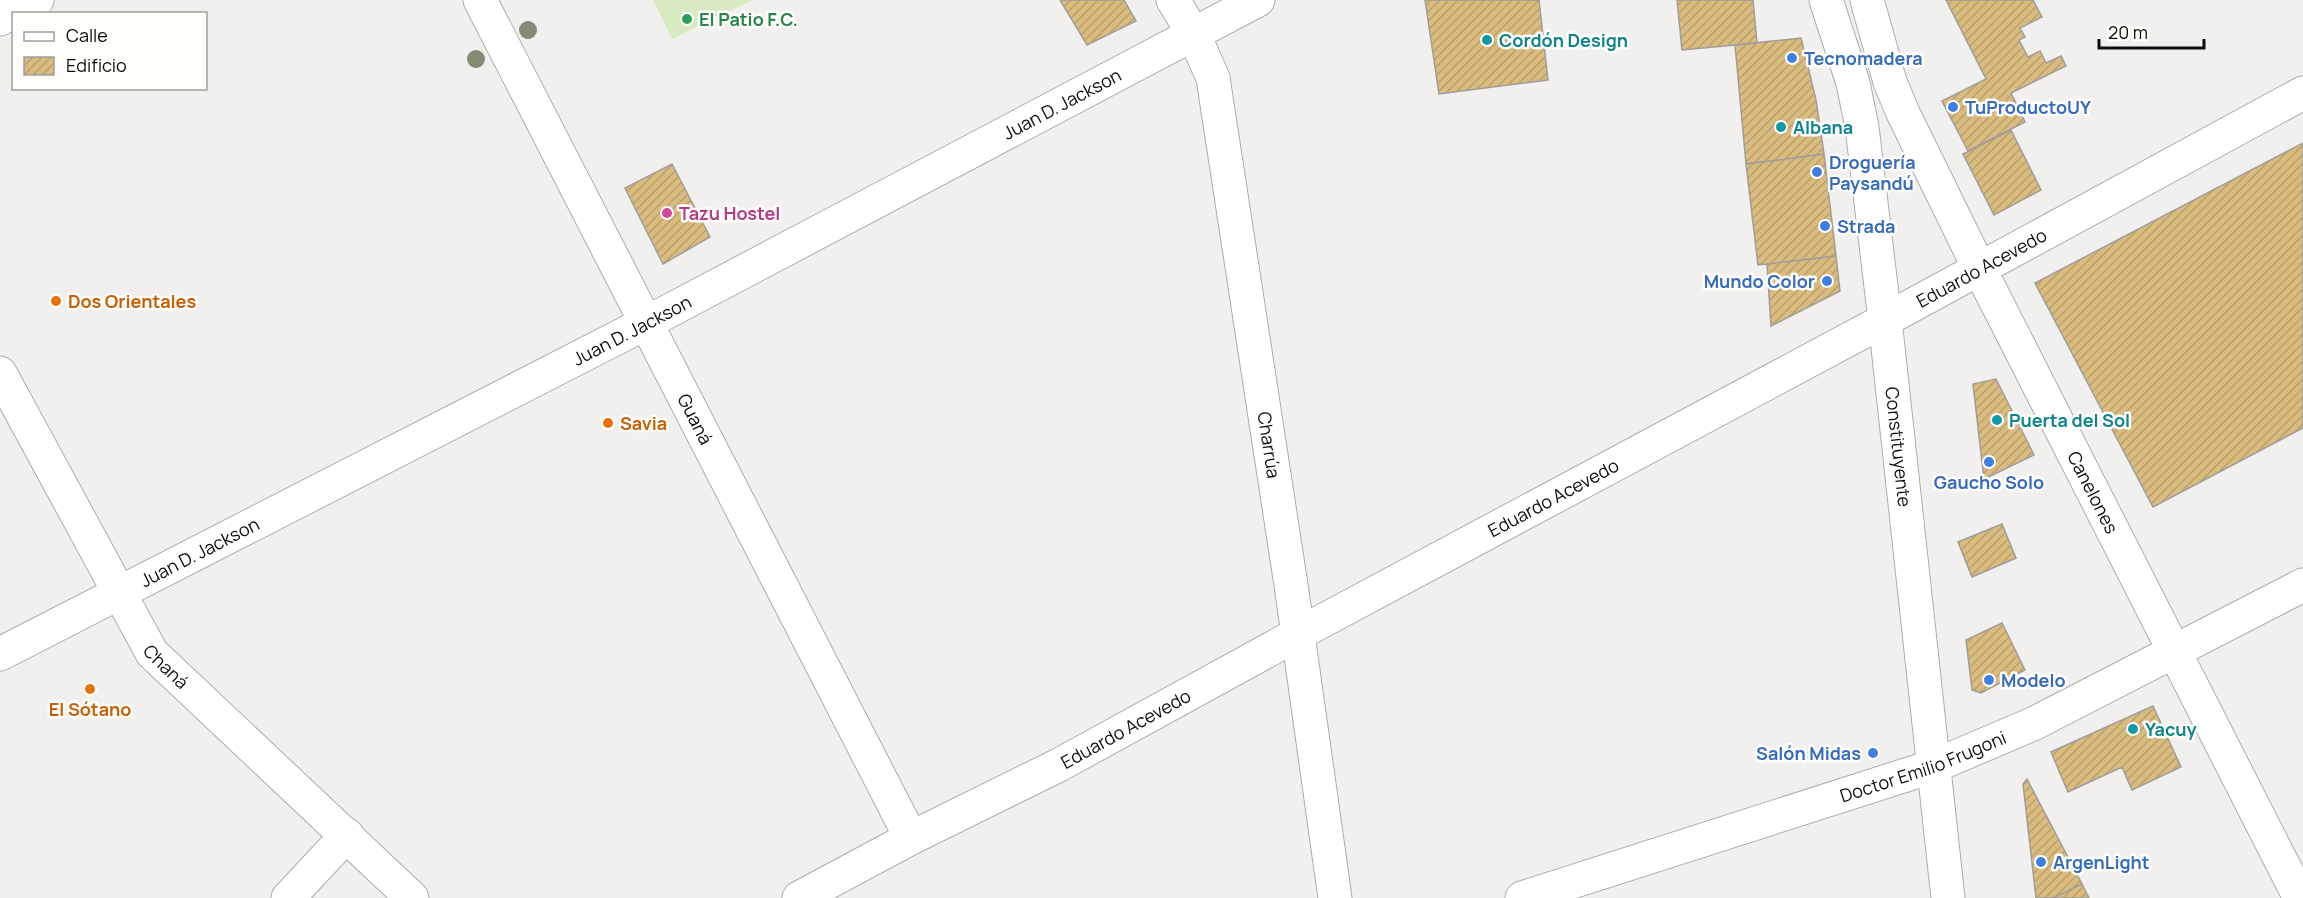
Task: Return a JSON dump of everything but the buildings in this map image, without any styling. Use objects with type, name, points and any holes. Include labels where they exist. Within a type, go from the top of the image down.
[{"type":"street","points":[[14,12],[37,0]]},
{"type":"street","name":"Guaná","points":[[480,0],[911,838]]},
{"type":"street","name":"Charrúa","points":[[1173,0],[1193,33],[1213,78],[1298,634],[1335,898]]},
{"type":"street","name":"Juan D. Jackson","points":[[0,654],[646,323],[1258,0]]},
{"type":"street","name":"Constituyente","points":[[1827,1],[1852,84],[1862,127],[1948,898]]},
{"type":"street","name":"Canelones","points":[[1869,8],[1894,92],[1979,268],[2300,898]]},
{"type":"street","name":"Eduardo Acevedo","points":[[799,898],[911,838],[1059,765],[2303,93]]},
{"type":"street","name":"Chaná","points":[[0,373],[152,653],[412,898]]},
{"type":"street","name":"Doctor Emilio Frugoni","points":[[1522,898],[1934,766],[2033,724],[2303,585]]},
{"type":"street","points":[[288,898],[347,835]]},
{"type":"green space","name":"El Patio F.C.","points":[[653,0],[753,0],[672,39]]},
{"type":"place","name":"El Patio F.C.","points":[[687,19]]},
{"type":"place","name":"Cordón Design","points":[[1487,40]]},
{"type":"place","name":"Tecnomadera","points":[[1792,58]]},
{"type":"place","name":"TuProductoUY","points":[[1953,107]]},
{"type":"place","name":"Albana","points":[[1781,127]]},
{"type":"place","name":"Droguería Paysandú","points":[[1817,172]]},
{"type":"place","name":"Tazu Hostel","points":[[667,213]]},
{"type":"place","name":"Strada","points":[[1825,226]]},
{"type":"place","name":"Mundo Color","points":[[1827,281]]},
{"type":"place","name":"Dos Orientales","points":[[56,301]]},
{"type":"place","name":"Puerta del Sol","points":[[1997,420]]},
{"type":"place","name":"Savia","points":[[608,423]]},
{"type":"place","name":"Gaucho Solo","points":[[1989,462]]},
{"type":"place","name":"Modelo","points":[[1989,680]]},
{"type":"place","name":"El Sótano","points":[[90,689]]},
{"type":"place","name":"Yacuy","points":[[2133,729]]},
{"type":"place","name":"Salón Midas","points":[[1873,753]]},
{"type":"place","name":"ArgenLight","points":[[2041,862]]}]
